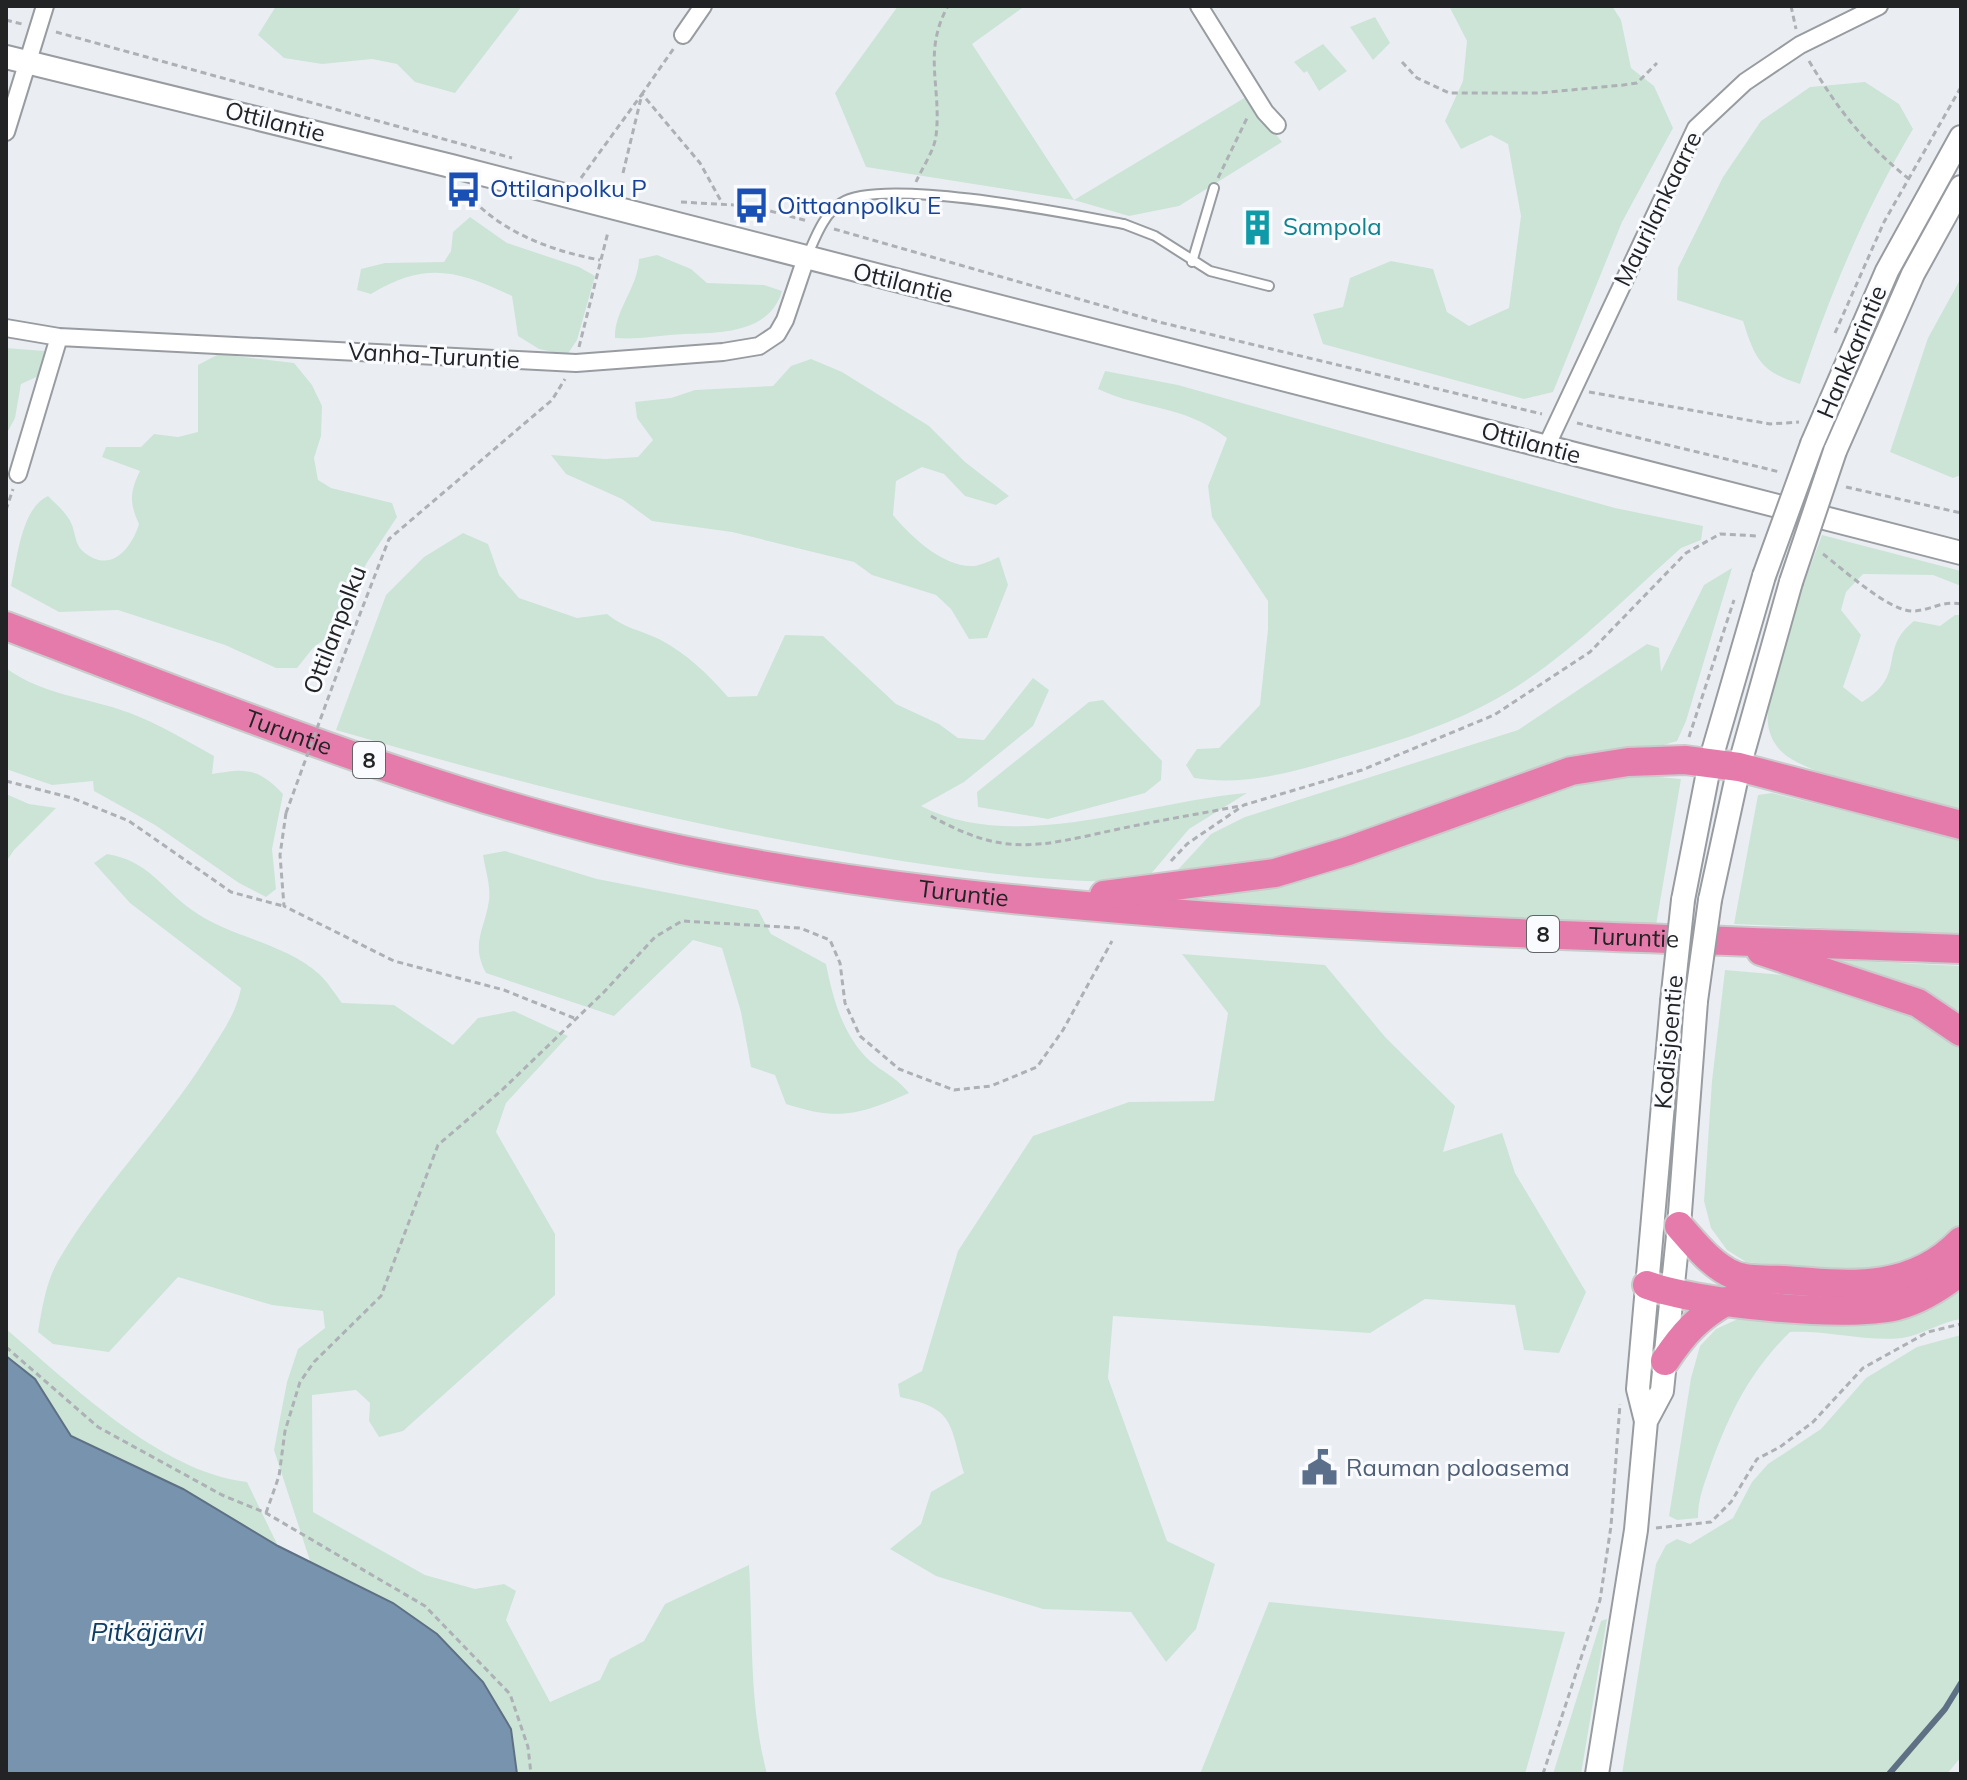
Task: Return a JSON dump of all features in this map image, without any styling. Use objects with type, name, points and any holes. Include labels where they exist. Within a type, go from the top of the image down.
[{"type":"highway","name":"Turuntie","points":[[6,626],[262,723],[534,814],[795,872],[1031,903],[1357,927],[1961,949]]},
{"type":"highway","points":[[1031,903],[1191,886],[1275,873],[1348,851],[1571,771],[1628,762],[1698,761],[1739,767],[1961,825]]},
{"type":"highway","points":[[1730,941],[1883,988],[1918,1003],[1961,1032]]},
{"type":"highway","points":[[1679,1226],[1731,1288],[1828,1310],[1894,1307],[1932,1292],[1961,1271]]},
{"type":"highway","points":[[1664,1286],[1731,1288],[1881,1283],[1908,1277],[1933,1265],[1961,1241]]},
{"type":"highway","points":[[1665,1361],[1694,1322],[1731,1288]]},
{"type":"main road","name":"Ottilantie","points":[[16,59],[451,166],[1799,514],[1961,553]]},
{"type":"main road","name":"Hankkarintie","points":[[1764,576],[1812,444],[1887,271],[1961,137]]},
{"type":"main road","name":"Hankkarintie","points":[[1791,582],[1835,451],[1913,274],[1961,187]]},
{"type":"main road","name":"Kodisjoentie","points":[[1646,1421],[1662,1391],[1665,1361],[1664,1286],[1672,1002],[1698,761],[1764,576]]},
{"type":"main road","name":"Kodisjoentie","points":[[1597,1774],[1636,1530],[1646,1421],[1638,1389],[1679,1226],[1696,1001],[1710,900],[1739,767],[1791,582]]},
{"type":"street","points":[[6,132],[16,59],[39,27],[45,6]]},
{"type":"street","points":[[683,35],[703,6]]},
{"type":"street","points":[[1199,6],[1255,97],[1277,125]]},
{"type":"street","name":"Maurilankaarre","points":[[1546,447],[1634,253],[1696,128],[1718,104],[1800,45],[1879,6]]},
{"type":"street","name":"Vanha-Turuntie","points":[[6,328],[59,337],[576,363],[759,346],[777,334],[785,320],[806,258]]},
{"type":"street","points":[[18,474],[59,337]]},
{"type":"lane","points":[[1192,262],[1214,188]]},
{"type":"lane","points":[[806,258],[821,225],[839,203],[860,195],[911,193],[1124,224],[1155,236],[1210,271],[1269,286]]},
{"type":"path","points":[[911,193],[936,139],[932,54],[938,23],[948,6]]},
{"type":"path","points":[[6,20],[520,161]]},
{"type":"path","points":[[594,181],[581,178],[683,35]]},
{"type":"path","points":[[1808,60],[1837,108],[1869,147],[1909,179]]},
{"type":"path","points":[[1402,62],[1417,78],[1449,93],[1539,93],[1637,83],[1657,63]]},
{"type":"path","points":[[623,173],[642,94]]},
{"type":"path","points":[[642,94],[700,163],[722,203]]},
{"type":"path","points":[[1214,188],[1255,97]]},
{"type":"path","points":[[451,166],[485,214],[541,244],[600,260]]},
{"type":"path","points":[[674,202],[751,206],[1159,322],[1780,472]]},
{"type":"path","name":"Ottilanpolku","points":[[284,906],[280,855],[286,813],[389,539],[552,400],[576,363],[608,232]]},
{"type":"path","points":[[1574,390],[1770,424],[1800,422]]},
{"type":"path","points":[[6,510],[18,474]]},
{"type":"path","points":[[1840,485],[1961,513]]},
{"type":"path","points":[[931,816],[965,835],[1000,844],[1055,845],[1244,805],[1362,770],[1494,715],[1590,652],[1686,553],[1720,534],[1769,536]]},
{"type":"path","points":[[1822,553],[1890,604],[1913,611],[1947,601],[1961,604]]},
{"type":"path","points":[[1698,761],[1692,723],[1736,593]]},
{"type":"path","points":[[6,781],[72,798],[129,821],[231,892],[284,906],[394,961],[504,990],[574,1018]]},
{"type":"path","points":[[1167,865],[1187,844],[1244,805]]},
{"type":"path","points":[[266,1513],[279,1476],[285,1431],[300,1382],[314,1362],[381,1296],[438,1145],[502,1090],[604,992],[655,937],[682,921],[800,928],[830,940],[840,963],[845,1003],[860,1036],[899,1069],[954,1090],[991,1086],[1037,1067],[1063,1030],[1112,941]]},
{"type":"path","points":[[1636,1530],[1711,1522],[1731,1502],[1757,1459],[1780,1447],[1813,1422],[1863,1368],[1928,1332],[1961,1324]]},
{"type":"path","points":[[6,1347],[98,1427],[222,1495],[266,1513],[425,1606],[510,1694],[528,1747],[531,1774]]},
{"type":"path","points":[[1543,1774],[1600,1600],[1611,1526],[1621,1391]]},
{"type":"green space","points":[[276,6],[522,6],[455,93],[415,82],[397,64],[372,59],[322,64],[284,58],[258,35]]},
{"type":"green space","points":[[898,6],[1025,6],[972,44],[1074,200],[866,167],[835,93]]},
{"type":"green space","points":[[1449,6],[1612,6],[1621,20],[1631,68],[1654,86],[1673,128],[1622,222],[1553,392],[1524,399],[1323,344],[1313,314],[1343,307],[1350,278],[1391,261],[1433,269],[1447,312],[1469,326],[1509,308],[1521,216],[1508,144],[1491,135],[1461,149],[1445,121],[1463,81],[1467,41]]},
{"type":"green space","points":[[1375,17],[1390,43],[1373,60],[1350,27]]},
{"type":"green space","points":[[1323,44],[1347,71],[1319,91],[1307,71],[1304,73],[1294,62]]},
{"type":"green space","points":[[1865,82],[1899,104],[1913,129],[1849,254],[1800,384],[1776,374],[1761,362],[1743,321],[1677,300],[1678,268],[1723,177],[1761,121],[1810,87]]},
{"type":"green space","points":[[1246,97],[1282,142],[1179,206],[1129,216],[1074,200]]},
{"type":"green space","points":[[470,217],[507,243],[579,267],[595,276],[577,340],[567,355],[539,349],[518,336],[512,296],[474,280],[457,275],[425,273],[390,284],[371,294],[357,290],[361,269],[385,263],[444,262],[451,251],[453,232]]},
{"type":"green space","points":[[657,255],[691,269],[707,283],[764,285],[782,291],[767,315],[742,328],[714,333],[615,338],[618,318],[635,280],[639,259]]},
{"type":"green space","points":[[1961,278],[1961,475],[1953,478],[1890,452],[1928,338]]},
{"type":"green space","points":[[6,348],[58,352],[52,370],[21,384],[15,418],[6,435]]},
{"type":"green space","points":[[219,354],[294,363],[312,385],[322,406],[321,436],[314,458],[318,480],[331,488],[392,503],[397,517],[366,564],[342,626],[313,648],[297,668],[276,668],[225,645],[118,610],[59,612],[11,586],[26,523],[39,502],[48,496],[68,517],[78,544],[85,553],[104,561],[126,549],[139,524],[132,497],[140,471],[102,457],[106,447],[141,447],[154,434],[178,437],[198,432],[198,365]]},
{"type":"green space","points":[[811,359],[842,372],[929,426],[965,462],[1009,496],[996,505],[965,496],[944,474],[922,467],[896,481],[893,515],[929,549],[963,565],[977,565],[999,557],[1008,585],[987,638],[969,639],[951,609],[936,595],[872,575],[854,562],[732,532],[652,521],[622,499],[566,474],[551,455],[605,459],[638,457],[653,440],[637,418],[635,402],[671,398],[695,390],[773,386],[791,366]]},
{"type":"green space","points":[[1105,371],[1178,385],[1615,508],[1703,526],[1701,540],[1681,548],[1586,634],[1536,674],[1464,715],[1392,742],[1284,773],[1230,780],[1194,778],[1186,765],[1197,749],[1219,748],[1260,705],[1268,601],[1212,517],[1208,486],[1227,438],[1194,419],[1098,389]]},
{"type":"green space","points":[[463,533],[488,544],[499,575],[519,598],[577,618],[607,614],[679,651],[728,697],[757,696],[785,635],[823,636],[896,704],[939,724],[958,738],[984,740],[1033,678],[1049,690],[1033,726],[964,782],[921,806],[958,820],[998,826],[1039,826],[1247,793],[1189,829],[1144,882],[1066,880],[913,863],[711,826],[522,781],[336,730],[386,595],[424,557]]},
{"type":"green space","points":[[1822,535],[1961,571],[1961,586],[1933,575],[1863,574],[1846,592],[1841,610],[1861,635],[1843,687],[1862,702],[1884,682],[1897,642],[1914,621],[1940,626],[1955,615],[1961,615],[1961,813],[1814,770],[1781,751],[1772,739],[1768,707],[1772,685]]},
{"type":"green space","points":[[1732,568],[1686,721],[1677,741],[1293,859],[1173,875],[1211,834],[1245,817],[1518,730],[1647,644],[1659,648],[1661,672],[1704,585]]},
{"type":"green space","points":[[6,668],[35,685],[130,713],[162,727],[214,756],[212,774],[251,772],[274,785],[283,794],[272,849],[276,889],[266,897],[239,883],[155,825],[94,791],[93,781],[52,785],[6,769]]},
{"type":"green space","points":[[1103,700],[1162,761],[1161,780],[1145,793],[1048,819],[978,807],[977,792],[1089,702]]},
{"type":"green space","points":[[1638,775],[1681,779],[1656,925],[1193,901],[1321,876],[1564,788]]},
{"type":"green space","points":[[1772,793],[1961,840],[1961,934],[1734,924],[1758,795]]},
{"type":"green space","points":[[6,794],[29,804],[56,808],[6,862]]},
{"type":"green space","points":[[505,851],[597,879],[758,910],[771,934],[826,964],[836,1003],[853,1040],[870,1061],[909,1093],[862,1111],[848,1113],[820,1113],[786,1104],[775,1075],[751,1067],[741,1012],[722,948],[693,940],[614,1016],[486,973],[479,953],[489,895],[483,855]]},
{"type":"green space","points":[[107,854],[134,862],[207,919],[305,963],[322,977],[342,1003],[394,1005],[453,1045],[478,1018],[514,1011],[568,1036],[506,1103],[496,1132],[555,1234],[555,1295],[403,1431],[379,1437],[369,1421],[370,1403],[356,1390],[312,1395],[313,1512],[425,1575],[475,1589],[504,1584],[516,1591],[506,1620],[550,1702],[600,1680],[610,1659],[644,1641],[665,1604],[749,1565],[754,1696],[767,1774],[517,1774],[511,1729],[483,1682],[437,1634],[393,1603],[310,1561],[274,1450],[287,1382],[298,1349],[325,1328],[323,1311],[272,1305],[178,1277],[109,1352],[53,1344],[38,1332],[47,1286],[58,1261],[206,1058],[231,1016],[241,988],[130,903],[94,863]]},
{"type":"green space","points":[[1182,954],[1325,965],[1386,1038],[1455,1106],[1443,1152],[1502,1133],[1515,1173],[1586,1292],[1559,1353],[1524,1350],[1515,1305],[1425,1299],[1370,1333],[1113,1316],[1108,1378],[1167,1541],[1215,1564],[1196,1629],[1166,1662],[1131,1612],[1043,1609],[936,1576],[890,1549],[921,1524],[931,1492],[964,1473],[947,1420],[931,1407],[900,1397],[898,1384],[922,1371],[958,1251],[1033,1136],[1129,1102],[1214,1101],[1228,1013]]},
{"type":"green space","points":[[1834,960],[1961,966],[1961,1020],[1833,966]]},
{"type":"green space","points":[[1725,970],[1794,976],[1882,996],[1961,1044],[1961,1230],[1902,1268],[1857,1273],[1746,1262],[1727,1250],[1711,1228],[1704,1201],[1712,1081]]},
{"type":"green space","points":[[1961,1288],[1961,1319],[1902,1338],[1790,1332],[1751,1379],[1732,1413],[1705,1482],[1698,1518],[1677,1520],[1669,1516],[1691,1378],[1700,1346],[1716,1329],[1740,1318],[1776,1318]]},
{"type":"green space","points":[[6,1329],[88,1399],[150,1444],[214,1475],[247,1482],[278,1546],[183,1489],[70,1436],[35,1379],[6,1356]]},
{"type":"green space","points":[[1961,1335],[1961,1757],[1947,1774],[1622,1774],[1656,1564],[1666,1545],[1677,1539],[1690,1544],[1733,1518],[1752,1482],[1768,1464],[1821,1429],[1866,1378],[1917,1347]]},
{"type":"green space","points":[[1269,1602],[1565,1632],[1525,1774],[1200,1774]]},
{"type":"green space","points":[[1607,1619],[1581,1774],[1553,1774],[1601,1621]]},
{"type":"water","name":"Pitkäjärvi","points":[[6,1356],[35,1379],[71,1436],[183,1489],[278,1546],[393,1603],[437,1634],[483,1682],[511,1729],[517,1774],[6,1774]]},
{"type":"waterway","points":[[1889,1774],[1945,1709],[1961,1683]]},
{"type":"place","name":"Ottilanpolku P","points":[[464,189]]},
{"type":"place","name":"Oittaanpolku E","points":[[751,206]]},
{"type":"place","name":"Sampola","points":[[1257,227]]},
{"type":"place","name":"Rauman paloasema","points":[[1320,1468]]}]
